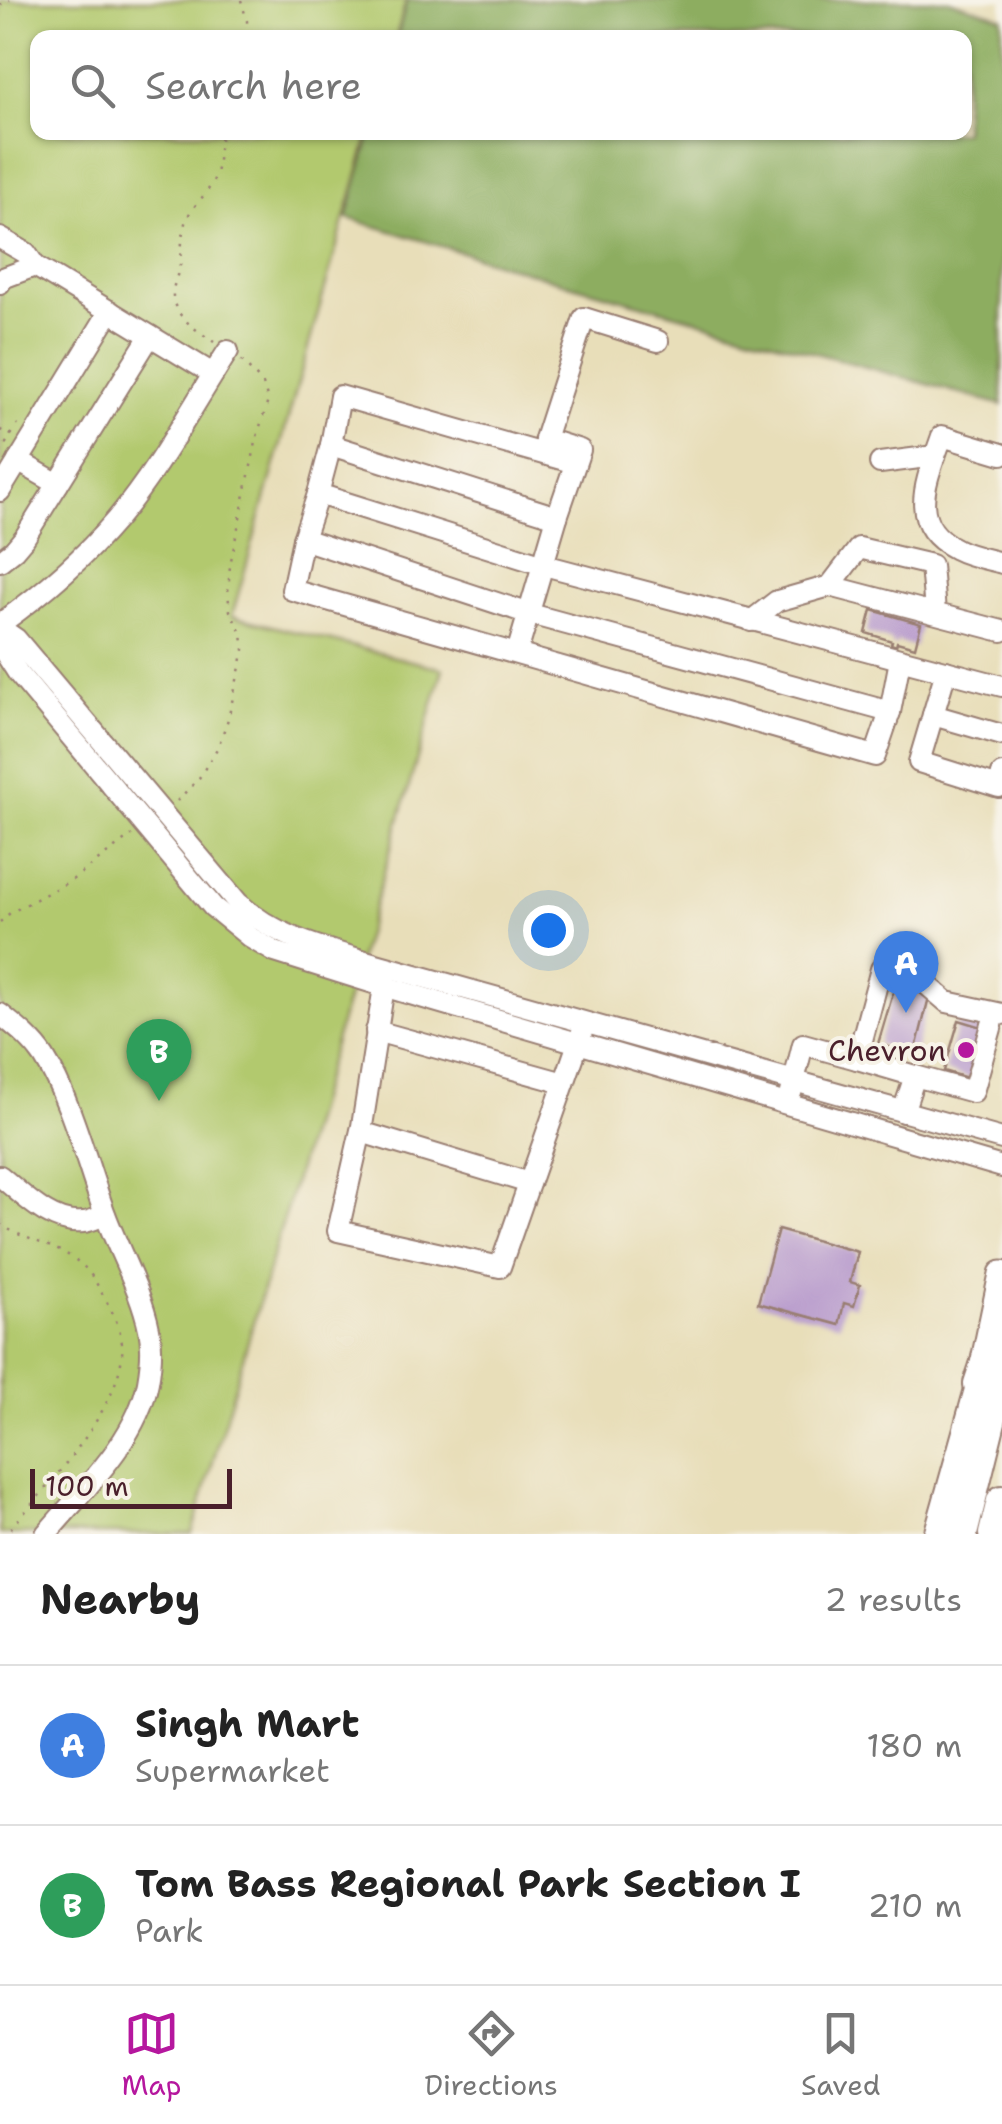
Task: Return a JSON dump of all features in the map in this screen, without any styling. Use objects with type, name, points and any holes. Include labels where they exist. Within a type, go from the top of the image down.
[{"type":"highway","points":[[962,1534],[1002,1315]]},
{"type":"highway","points":[[994,1534],[1002,1501]]},
{"type":"main road","points":[[937,1534],[991,1379],[1002,1274]]},
{"type":"lane","points":[[0,238],[26,253],[35,266],[213,374]]},
{"type":"lane","points":[[0,283],[35,266]]},
{"type":"lane","points":[[0,490],[9,457],[110,311]]},
{"type":"lane","points":[[517,653],[580,450],[545,439],[584,318],[658,341]]},
{"type":"lane","points":[[0,561],[25,537],[150,336]]},
{"type":"lane","points":[[228,352],[154,468],[115,520],[0,634],[16,639],[158,824],[254,918],[293,939],[385,976],[581,1033],[788,1105],[1002,1166]]},
{"type":"lane","points":[[574,463],[340,396],[292,590],[874,756],[890,712],[900,660]]},
{"type":"lane","points":[[1002,454],[942,436],[922,504],[926,522],[940,538],[956,549],[1002,563]]},
{"type":"lane","points":[[331,444],[557,517]]},
{"type":"lane","points":[[880,463],[935,456]]},
{"type":"lane","points":[[9,457],[58,484]]},
{"type":"lane","points":[[318,494],[544,565],[1002,686]]},
{"type":"lane","points":[[303,539],[530,614],[890,712]]},
{"type":"lane","points":[[830,586],[858,548],[931,565],[935,612]]},
{"type":"lane","points":[[751,621],[777,601],[830,586],[1002,631]]},
{"type":"lane","points":[[946,670],[920,762],[999,787],[1002,774]]},
{"type":"lane","points":[[933,715],[1002,736]]},
{"type":"lane","points":[[788,1105],[803,1044],[972,1092],[998,1014],[947,1002],[918,977],[881,969],[857,1059]]},
{"type":"lane","points":[[385,976],[361,1132],[338,1231],[500,1267],[581,1033]]},
{"type":"lane","points":[[0,1014],[31,1041],[58,1082],[149,1329],[151,1344],[147,1386],[140,1408],[118,1447],[46,1534]]},
{"type":"lane","points":[[376,1031],[564,1084]]},
{"type":"lane","points":[[581,1033],[794,1080],[1002,1139]]},
{"type":"lane","points":[[903,1112],[915,1076]]},
{"type":"lane","points":[[361,1132],[529,1182]]},
{"type":"lane","points":[[0,1176],[58,1218],[84,1222],[106,1215]]},
{"type":"path","points":[[0,5],[10,0]]},
{"type":"path","points":[[241,0],[248,30]]},
{"type":"path","points":[[0,922],[158,824],[199,778],[228,719],[244,650],[242,635],[230,612],[230,565],[268,401],[263,384],[240,360],[191,326],[173,302],[172,294],[184,225],[214,179],[220,140]]},
{"type":"path","points":[[9,457],[18,424]]},
{"type":"path","points":[[0,1224],[22,1237],[61,1250],[90,1273],[112,1310],[122,1354],[111,1395],[98,1421],[6,1534]]},
{"type":"green space","points":[[0,0],[406,0],[398,30],[30,30],[30,140],[367,140],[232,616],[443,669],[192,1534],[0,1534]]},
{"type":"green space","points":[[407,0],[949,0],[1002,17],[1002,405],[347,218],[369,140],[972,140],[972,30],[399,30]]},
{"type":"building","points":[[872,610],[921,624],[915,647],[897,642],[896,646],[866,633]]},
{"type":"building","points":[[896,983],[930,993],[912,1054],[878,1044]]},
{"type":"building","name":"Chevron","points":[[959,1020],[989,1029],[974,1080],[944,1071]]},
{"type":"building","points":[[778,1230],[858,1252],[850,1282],[860,1285],[854,1306],[844,1303],[839,1325],[758,1303]]},
{"type":"place","name":"Singh Mart","points":[[906,1013]]},
{"type":"place","name":"Chevron","points":[[966,1050]]},
{"type":"place","name":"Tom Bass Regional Park Section I","points":[[159,1101]]}]
